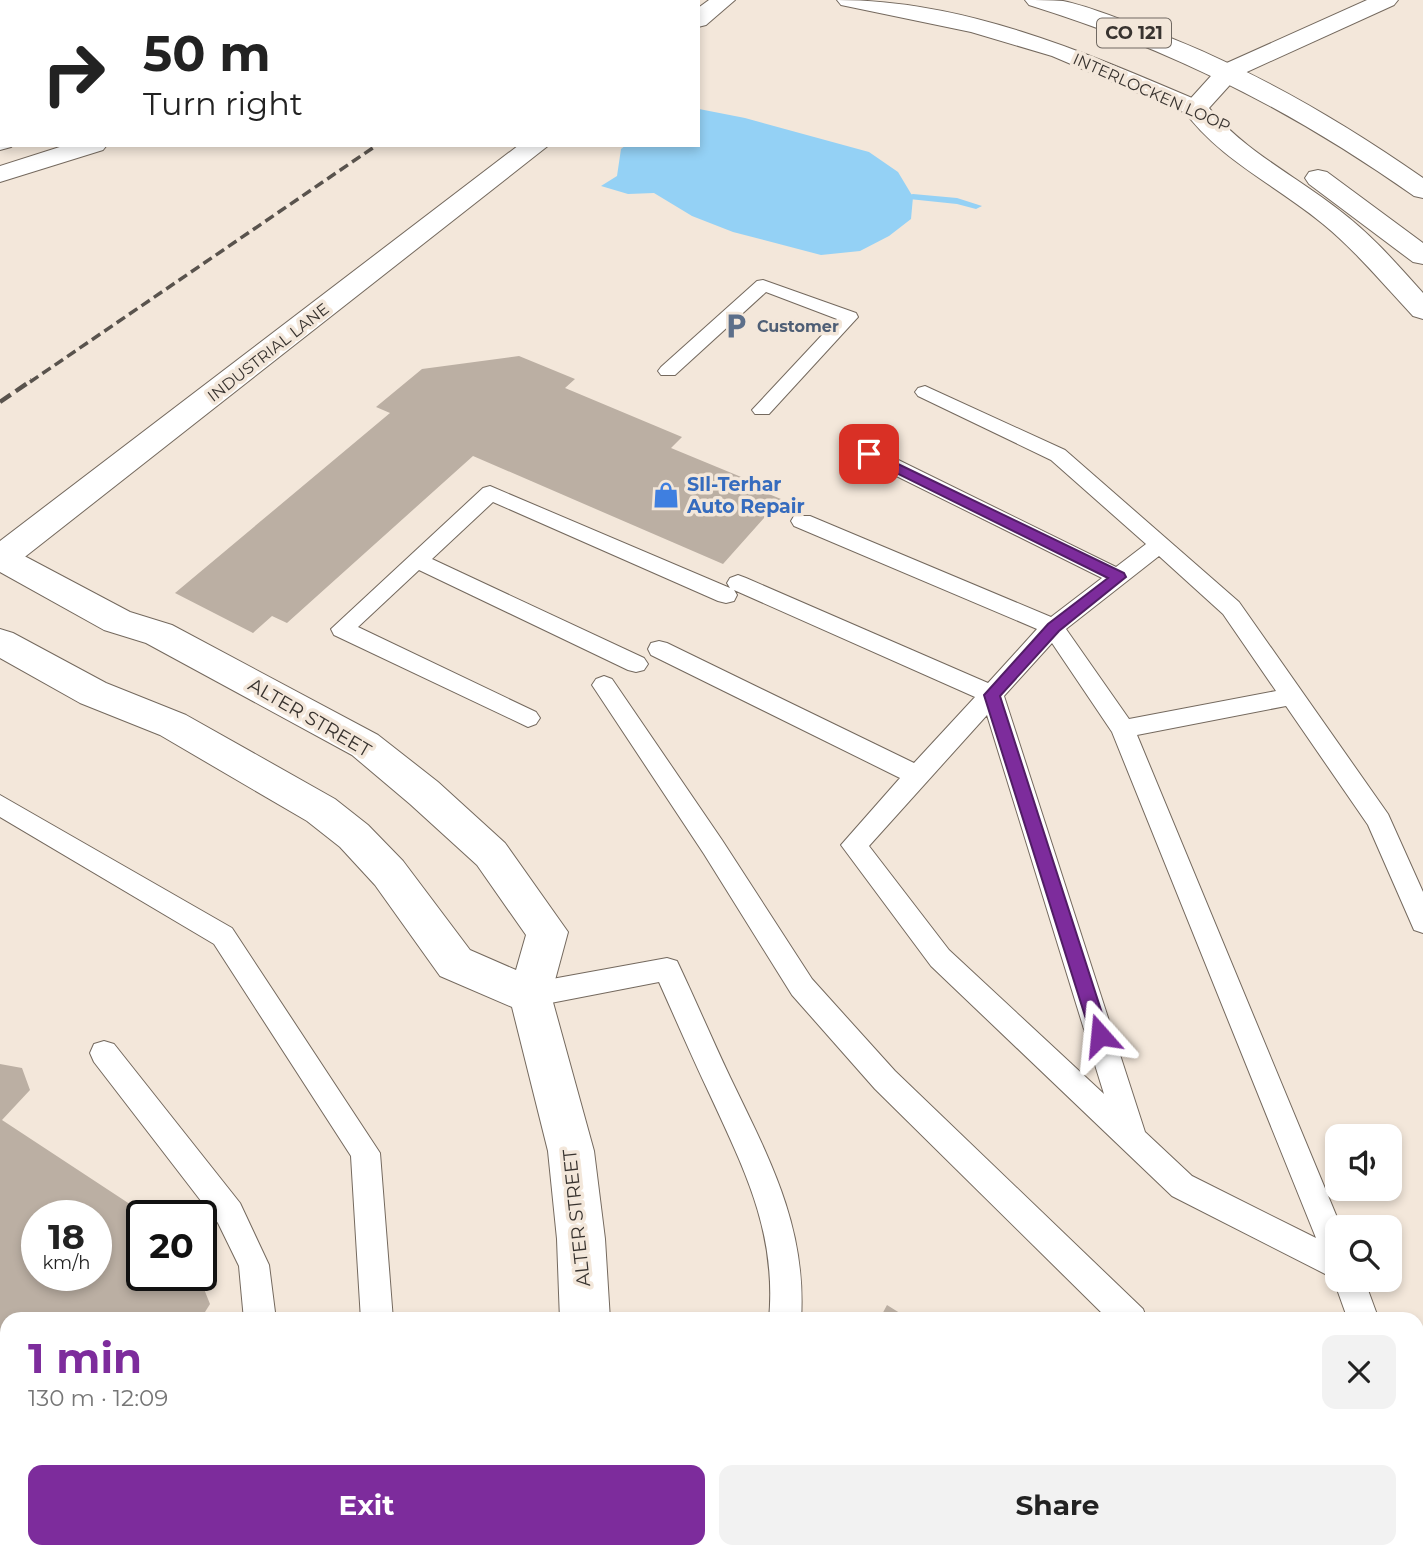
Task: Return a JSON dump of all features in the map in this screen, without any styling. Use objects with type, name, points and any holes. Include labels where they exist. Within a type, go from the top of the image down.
[{"type":"main road","points":[[700,18],[723,0]]},
{"type":"main road","name":"INTERLOCKEN LOOP","points":[[850,0],[964,23],[1050,47],[1195,108],[1295,162],[1370,214],[1423,256]]},
{"type":"main road","name":"CO 121","points":[[1037,0],[1136,34],[1229,71],[1321,120],[1371,151],[1423,190]]},
{"type":"main road","points":[[1386,0],[1229,71],[1195,108],[1203,120],[1234,145],[1334,219],[1379,262],[1423,310]]},
{"type":"main road","points":[[0,174],[88,147]]},
{"type":"main road","name":"INDUSTRIAL LANE","points":[[1,559],[533,147]]},
{"type":"main road","name":"ALTER STREET","points":[[1,559],[117,621],[159,634],[365,745],[424,793],[491,854],[547,932],[530,995],[571,1151],[582,1240],[585,1312]]},
{"type":"main road","points":[[0,642],[93,693],[173,725],[321,810],[354,836],[389,873],[455,963],[530,995]]},
{"type":"lane","points":[[668,371],[763,285],[849,317],[762,410]]},
{"type":"lane","points":[[925,392],[1058,456],[1231,608],[1379,821],[1423,922]]},
{"type":"lane","points":[[869,454],[1119,577]]},
{"type":"lane","points":[[528,718],[342,629],[490,492],[992,695]]},
{"type":"lane","points":[[802,521],[1053,628],[1123,729],[1325,1224]]},
{"type":"lane","points":[[1160,545],[1053,628],[854,845],[940,958],[1182,1186],[1325,1259]]},
{"type":"lane","points":[[416,560],[636,664]]},
{"type":"lane","points":[[659,649],[917,776]]},
{"type":"lane","points":[[604,685],[713,847],[802,987],[885,1080],[1124,1312]]},
{"type":"lane","points":[[992,695],[1133,1140]]},
{"type":"lane","points":[[1123,729],[1293,696]]},
{"type":"lane","points":[[0,805],[223,936],[365,1153],[376,1312]]},
{"type":"lane","points":[[530,995],[667,969],[764,1178],[785,1254],[785,1312]]},
{"type":"lane","points":[[104,1053],[229,1213],[254,1265],[259,1312]]},
{"type":"lane","points":[[1353,1292],[1361,1312]]},
{"type":"water","points":[[700,109],[745,118],[869,152],[898,172],[913,197],[911,219],[889,236],[860,251],[821,255],[733,232],[692,216],[654,193],[628,194],[601,186],[617,176],[621,149],[700,147]]},
{"type":"building","name":"SIl-Terhar Auto Repair","points":[[519,356],[575,379],[565,388],[682,437],[671,448],[763,486],[759,490],[781,499],[723,564],[473,456],[287,623],[272,616],[253,633],[175,593],[390,413],[376,407],[422,369]]},
{"type":"building","points":[[0,1064],[22,1068],[30,1090],[2,1120],[126,1202],[126,1291],[205,1291],[210,1304],[205,1312],[0,1312]]},
{"type":"building","points":[[887,1305],[898,1312],[883,1312]]},
{"type":"waterway","points":[[913,197],[957,201],[976,206]]},
{"type":"railway","points":[[30,382],[374,147]]},
{"type":"railway","points":[[0,402],[32,380]]},
{"type":"place","name":"Customer","points":[[736,326]]},
{"type":"place","name":"SIl-Terhar Auto Repair","points":[[666,495]]},
{"type":"route","points":[[869,454],[1119,577],[1053,628],[992,695],[1100,1035]]}]
